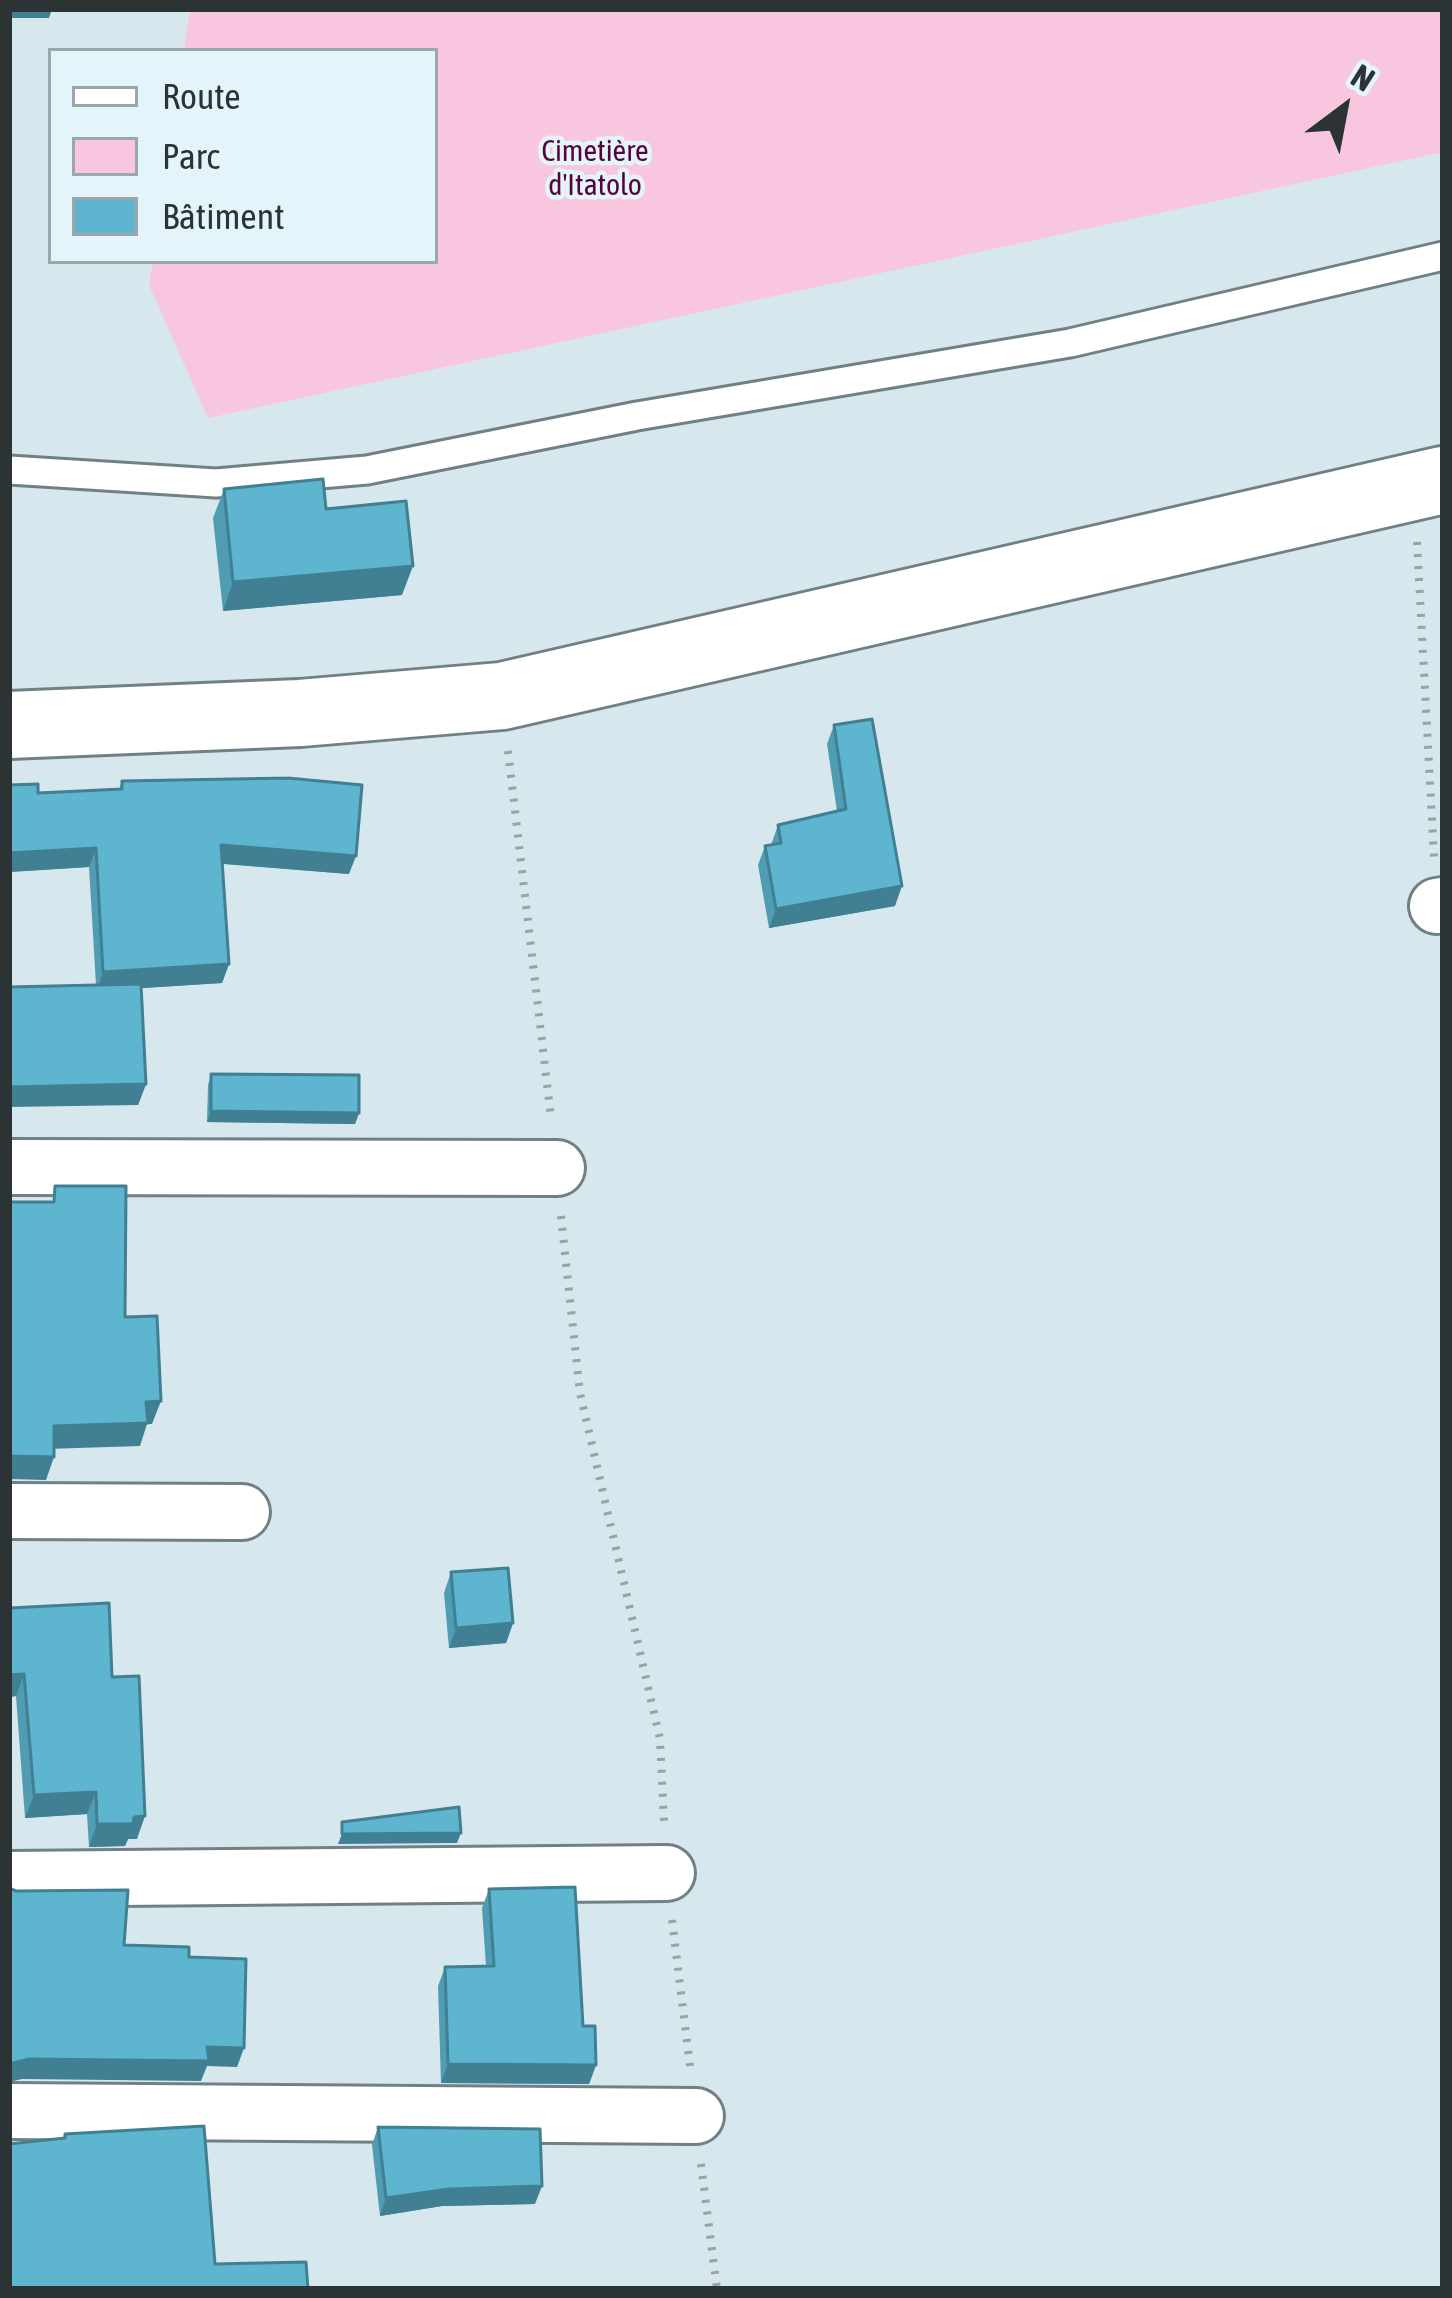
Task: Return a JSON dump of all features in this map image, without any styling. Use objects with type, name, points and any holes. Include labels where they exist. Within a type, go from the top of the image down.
[{"type":"highway","points":[[9,725],[300,713],[502,696],[1429,483]]},
{"type":"street","points":[[9,1167],[556,1168]]},
{"type":"street","points":[[9,1511],[242,1512]]},
{"type":"street","points":[[9,1879],[667,1873]]},
{"type":"street","points":[[9,2111],[696,2116]]},
{"type":"lane","points":[[9,470],[216,483],[367,470],[638,416],[1070,343],[1443,256]]},
{"type":"path","points":[[1429,483],[1440,905]]},
{"type":"path","points":[[502,696],[580,1393],[660,1739],[667,1873],[717,2289]]},
{"type":"green space","name":"Cimetière d'Itatolo","points":[[190,9],[1443,9],[1443,152],[208,418],[149,285],[152,264],[438,264],[438,48],[184,48]]},
{"type":"building","points":[[323,479],[326,509],[406,501],[413,566],[233,582],[224,489]]},
{"type":"building","points":[[872,719],[902,886],[776,909],[765,846],[781,843],[778,825],[846,809],[834,725]]},
{"type":"building","points":[[288,778],[362,785],[356,856],[221,845],[229,964],[103,972],[96,848],[9,853],[9,785],[38,784],[38,793],[122,789],[122,781]]},
{"type":"building","points":[[141,984],[146,1084],[9,1087],[9,987]]},
{"type":"building","points":[[211,1074],[359,1075],[359,1113],[211,1111]]},
{"type":"building","points":[[55,1186],[126,1186],[125,1317],[157,1316],[161,1401],[146,1402],[148,1423],[54,1426],[54,1457],[9,1456],[9,1202],[54,1202]]},
{"type":"building","points":[[508,1568],[513,1623],[456,1628],[451,1572]]},
{"type":"building","points":[[109,1603],[112,1677],[139,1676],[145,1816],[134,1817],[133,1824],[97,1824],[96,1792],[34,1795],[24,1674],[9,1675],[9,1608]]},
{"type":"building","points":[[459,1807],[461,1833],[342,1834],[342,1822]]},
{"type":"building","points":[[575,1887],[583,2026],[595,2026],[596,2065],[448,2064],[445,1967],[494,1966],[489,1889]]},
{"type":"building","points":[[9,1888],[128,1890],[124,1945],[189,1947],[189,1957],[246,1959],[244,2048],[207,2047],[209,2061],[29,2059],[9,2064]]},
{"type":"building","points":[[204,2126],[215,2264],[306,2262],[308,2289],[9,2289],[9,2144],[65,2138],[65,2134]]},
{"type":"building","points":[[378,2127],[540,2129],[542,2186],[449,2189],[386,2198]]}]
